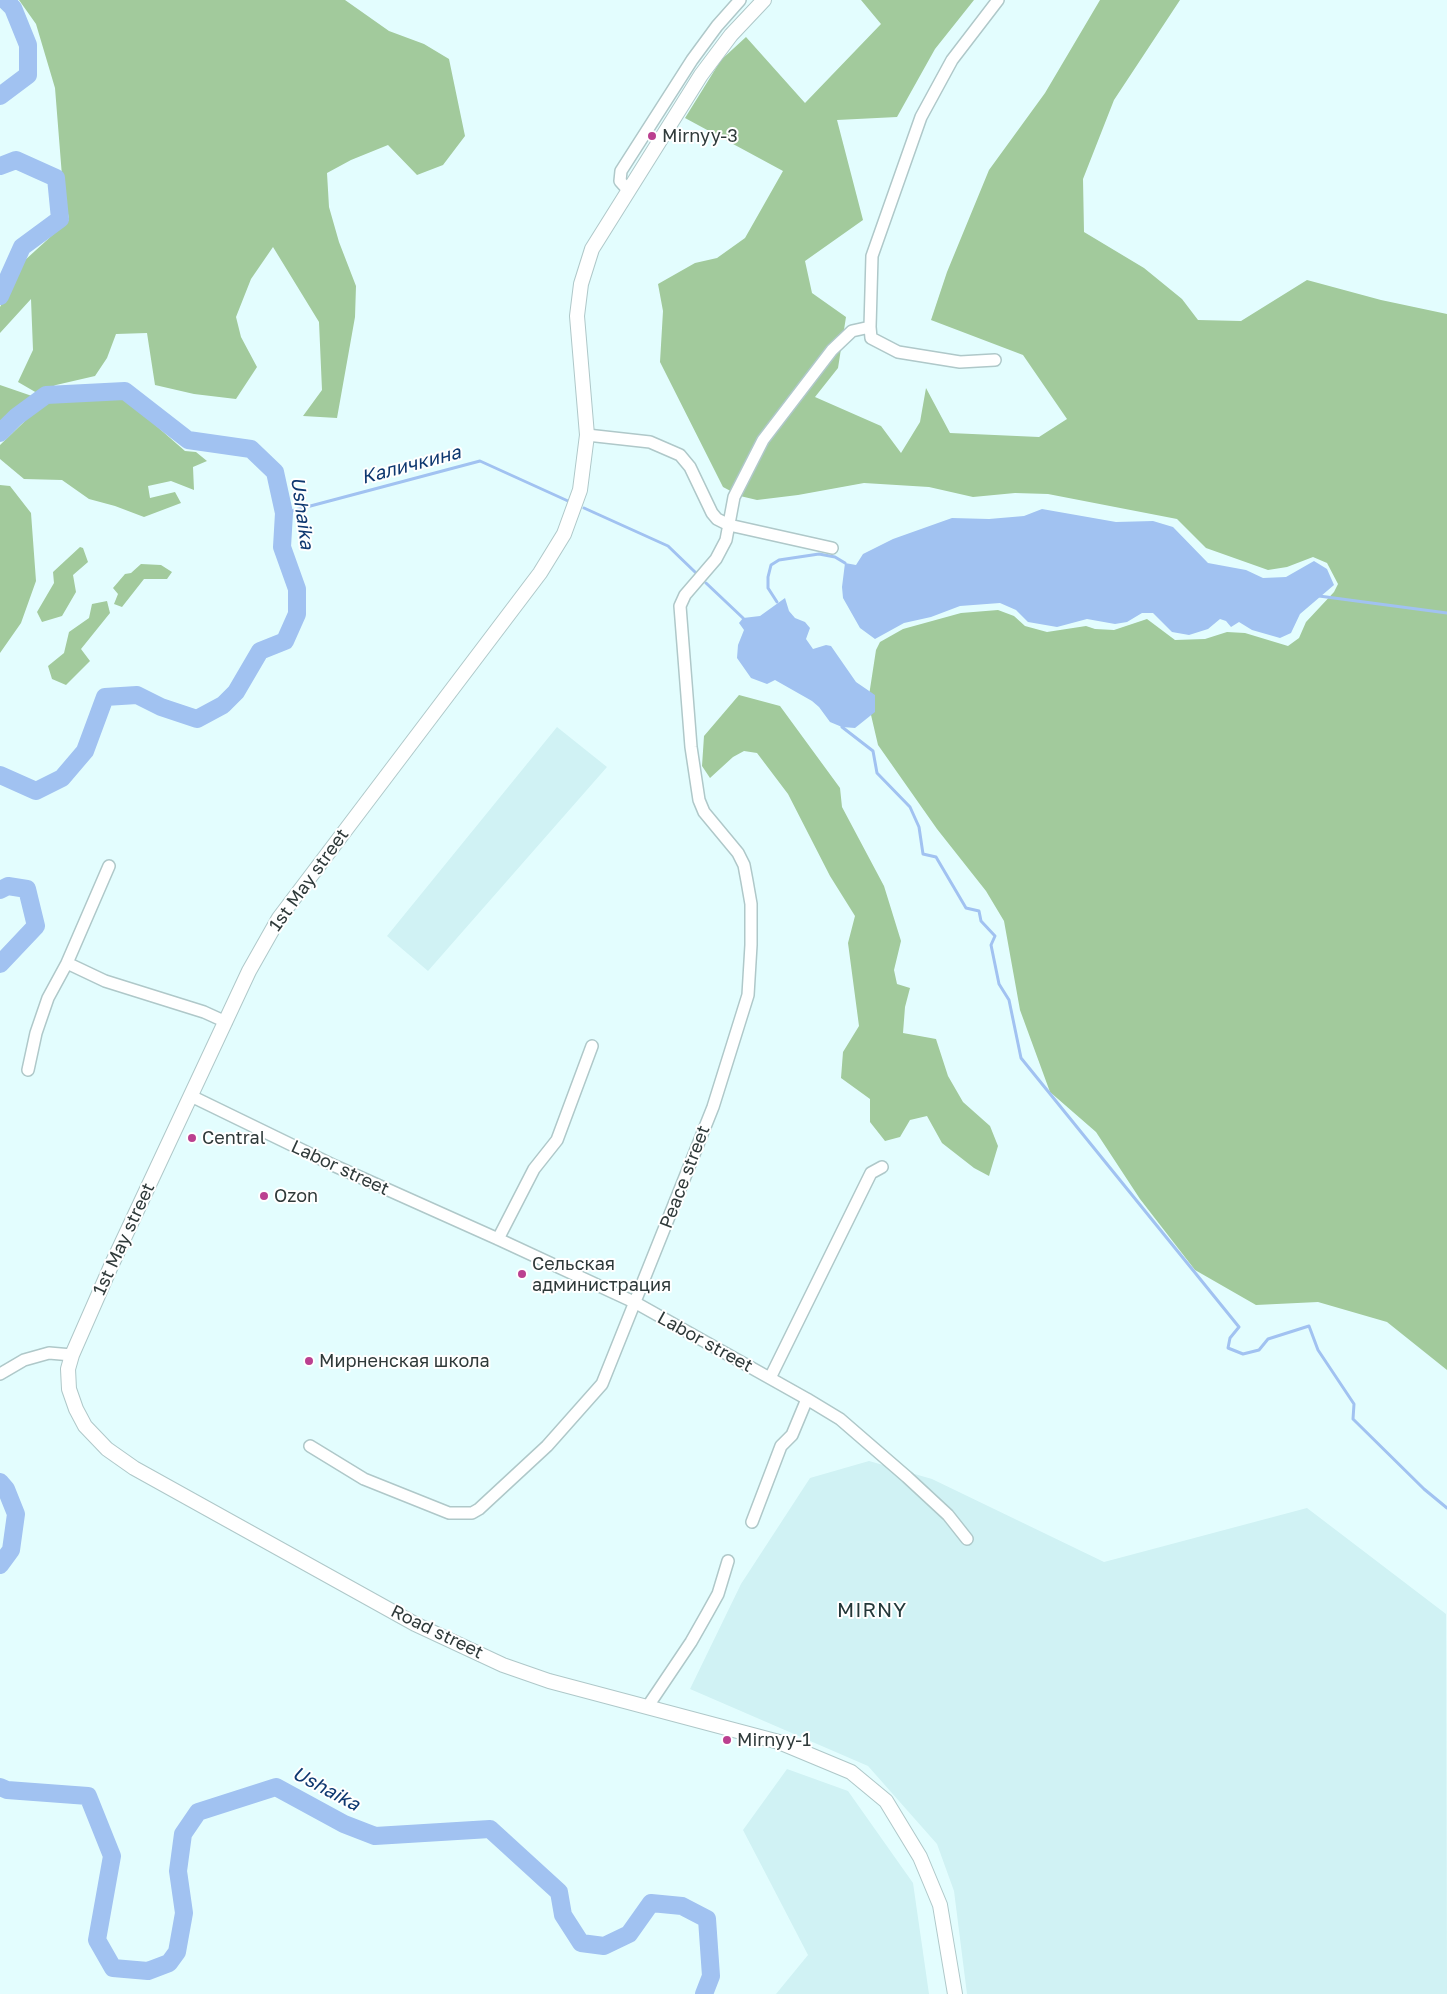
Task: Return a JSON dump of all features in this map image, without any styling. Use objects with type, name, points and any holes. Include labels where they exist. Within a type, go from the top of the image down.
[{"type":"street","points":[[628,190],[620,181],[620,171],[692,60],[717,26],[740,0]]},
{"type":"street","name":"1st May street","points":[[72,1355],[110,1266],[249,972],[279,918],[540,573],[564,534],[580,490],[587,435],[579,345],[578,299],[592,249],[701,75],[731,34],[764,0]]},
{"type":"street","points":[[995,360],[960,362],[898,352],[871,338],[870,327],[872,256],[921,117],[952,60],[998,0]]},
{"type":"street","name":"Peace street","points":[[310,1446],[364,1479],[449,1513],[472,1513],[479,1510],[547,1446],[602,1384],[713,1107],[748,995],[751,904],[744,865],[730,842],[704,812],[699,800],[694,769],[680,606],[685,595],[716,559],[726,540],[734,496],[763,440],[832,350],[852,331],[870,327]]},
{"type":"street","points":[[587,435],[650,442],[680,456],[690,467],[712,513],[717,519],[729,525],[832,548]]},
{"type":"street","points":[[28,1070],[36,1032],[48,998],[67,963],[109,866]]},
{"type":"street","points":[[67,963],[106,981],[204,1012],[226,1022]]},
{"type":"street","points":[[498,1239],[534,1169],[557,1140],[592,1046]]},
{"type":"street","name":"Labor street","points":[[191,1096],[335,1166],[636,1303],[808,1399],[840,1419],[907,1477],[948,1515],[967,1539]]},
{"type":"street","points":[[770,1378],[871,1172],[882,1167]]},
{"type":"street","points":[[0,1374],[24,1360],[49,1353],[72,1355]]},
{"type":"street","name":"Road street","points":[[72,1355],[68,1369],[69,1389],[76,1409],[85,1426],[107,1449],[134,1468],[415,1624],[504,1664],[549,1680],[779,1742],[851,1772],[886,1801],[920,1857],[940,1904],[955,1994]]},
{"type":"street","points":[[752,1522],[781,1446],[792,1435],[808,1399]]},
{"type":"street","points":[[648,1706],[691,1642],[718,1594],[728,1561]]},
{"type":"shaded area","points":[[557,727],[607,767],[428,971],[387,936]]},
{"type":"shaded area","points":[[869,1461],[932,1479],[1104,1562],[1307,1508],[1446,1614],[1447,1994],[967,1994],[954,1891],[937,1844],[868,1766],[690,1689],[741,1584],[810,1478]]},
{"type":"shaded area","points":[[787,1769],[848,1791],[913,1883],[929,1994],[776,1994],[808,1955],[743,1830]]},
{"type":"green space","points":[[19,0],[345,0],[389,31],[424,44],[449,59],[465,136],[443,165],[417,175],[388,145],[351,160],[327,173],[329,207],[339,242],[356,286],[355,317],[337,418],[303,416],[322,390],[319,322],[273,247],[251,279],[236,317],[241,337],[257,367],[236,399],[194,394],[155,385],[147,333],[116,334],[107,358],[95,376],[56,385],[37,393],[18,382],[33,350],[31,299],[0,333],[0,307],[24,261],[69,220],[62,176],[55,88],[36,24]]},
{"type":"green space","points":[[861,0],[974,0],[935,49],[897,117],[837,120],[863,220],[805,261],[812,293],[846,317],[838,368],[815,397],[881,426],[901,453],[920,422],[926,388],[950,433],[1039,437],[1067,419],[1023,355],[931,320],[947,272],[989,170],[1045,93],[1100,0],[1180,0],[1114,100],[1083,179],[1084,232],[1144,268],[1182,299],[1198,320],[1241,321],[1307,280],[1381,300],[1447,314],[1447,1370],[1387,1322],[1318,1302],[1256,1305],[1195,1270],[1140,1199],[1096,1132],[1050,1092],[1020,1010],[1004,921],[986,891],[937,829],[878,745],[868,702],[876,650],[880,642],[903,629],[961,613],[998,610],[1014,616],[1025,626],[1047,632],[1086,626],[1095,629],[1114,630],[1147,619],[1175,640],[1205,639],[1227,632],[1245,633],[1288,646],[1299,638],[1306,622],[1334,592],[1338,584],[1327,563],[1313,557],[1287,567],[1268,570],[1206,548],[1177,519],[1048,494],[1015,493],[973,497],[929,487],[864,483],[757,500],[740,496],[723,487],[660,362],[663,311],[658,284],[695,263],[717,258],[745,238],[783,171],[685,118],[721,60],[746,37],[805,103],[881,24]]},
{"type":"green space","points":[[0,385],[32,396],[0,426]]},
{"type":"green space","points":[[122,396],[185,451],[196,452],[207,461],[193,467],[194,490],[171,481],[148,486],[150,498],[175,492],[181,503],[144,517],[89,499],[62,480],[24,479],[0,459],[0,445],[46,401]]},
{"type":"green space","points":[[0,485],[10,486],[31,513],[36,581],[21,623],[0,653]]},
{"type":"green space","points":[[80,547],[83,548],[88,562],[73,575],[76,592],[62,616],[42,622],[37,612],[54,583],[53,572]]},
{"type":"green space","points":[[141,564],[161,565],[172,572],[167,579],[144,579],[122,607],[114,604],[118,594],[113,588],[125,574],[131,573]]},
{"type":"green space","points":[[107,601],[110,613],[81,649],[90,661],[66,685],[52,679],[48,666],[64,653],[69,632],[89,618],[92,604]]},
{"type":"green space","points":[[739,695],[780,706],[840,788],[842,807],[884,886],[901,941],[894,970],[897,984],[910,988],[905,1007],[903,1033],[936,1039],[948,1076],[963,1102],[990,1126],[998,1146],[989,1176],[974,1168],[942,1143],[927,1116],[910,1120],[900,1137],[885,1141],[870,1122],[870,1099],[841,1078],[843,1052],[859,1026],[848,943],[855,916],[830,876],[788,794],[757,753],[744,751],[733,757],[710,778],[702,766],[704,736]]},
{"type":"water","points":[[1042,509],[1116,522],[1153,521],[1173,527],[1208,563],[1246,570],[1263,578],[1286,577],[1314,561],[1327,569],[1334,585],[1300,614],[1291,633],[1280,638],[1252,630],[1239,622],[1231,627],[1226,621],[1220,619],[1208,629],[1189,635],[1172,632],[1153,613],[1142,613],[1127,622],[1115,624],[1087,619],[1057,627],[1028,622],[1016,610],[1000,603],[960,606],[931,617],[904,623],[875,639],[860,628],[843,598],[842,587],[845,563],[856,565],[863,554],[893,539],[952,518],[989,519],[1024,516]]},
{"type":"water","points":[[785,598],[789,611],[795,618],[805,622],[810,628],[806,639],[813,649],[826,645],[831,646],[856,682],[875,695],[875,712],[855,728],[842,727],[830,722],[812,701],[775,680],[767,684],[751,678],[737,658],[738,645],[744,630],[739,623],[743,618],[760,616]]},
{"type":"waterway","name":"Ushaika","points":[[0,96],[28,75],[28,45],[13,8],[5,0]]},
{"type":"waterway","name":"Ushaika","points":[[0,166],[16,160],[56,178],[60,219],[22,247],[0,296]]},
{"type":"waterway","name":"Ushaika","points":[[0,433],[16,417],[46,395],[125,391],[188,440],[251,449],[275,472],[284,513],[282,547],[297,589],[297,614],[285,641],[260,651],[236,692],[223,705],[197,719],[161,707],[137,695],[105,697],[85,751],[62,778],[36,791],[0,775]]},
{"type":"waterway","name":"Каличкина","points":[[284,513],[480,461],[568,501]]},
{"type":"waterway","name":"Каличкина","points":[[584,508],[668,546],[695,572]]},
{"type":"waterway","name":"Каличкина","points":[[777,602],[768,588],[768,577],[771,565],[779,560],[819,554],[835,557],[845,563]]},
{"type":"waterway","name":"Каличкина","points":[[706,583],[743,618]]},
{"type":"waterway","name":"Каличкина","points":[[1319,596],[1447,613]]},
{"type":"waterway","points":[[842,727],[873,751],[877,773],[910,807],[919,827],[923,854],[936,857],[966,908],[979,911],[981,921],[995,936],[991,945],[999,984],[1009,1000],[1021,1058],[1239,1327],[1230,1338],[1228,1348],[1243,1354],[1259,1350],[1268,1339],[1309,1326],[1318,1350],[1354,1404],[1353,1419],[1424,1489],[1447,1508]]},
{"type":"waterway","name":"Ushaika","points":[[0,890],[8,886],[27,889],[36,926],[0,964]]},
{"type":"waterway","name":"Ushaika","points":[[0,1482],[6,1489],[16,1514],[11,1550],[0,1565]]},
{"type":"waterway","name":"Ushaika","points":[[0,1787],[7,1790],[88,1796],[112,1856],[97,1940],[113,1968],[148,1971],[169,1963],[177,1952],[184,1913],[178,1871],[183,1834],[198,1812],[276,1787],[344,1824],[375,1836],[490,1829],[559,1892],[563,1915],[581,1943],[604,1946],[629,1934],[651,1903],[682,1906],[707,1919],[711,1976],[704,1994]]},
{"type":"place","name":"Mirnyy-3","points":[[652,136]]},
{"type":"place","name":"Central","points":[[192,1138]]},
{"type":"place","name":"Ozon","points":[[264,1196]]},
{"type":"place","name":"Сельская администрация","points":[[522,1274]]},
{"type":"place","name":"Мирненская школа","points":[[309,1361]]},
{"type":"place","name":"Mirnyy-1","points":[[727,1740]]},
{"type":"district","name":"MIRNY","points":[[872,1611]]}]
